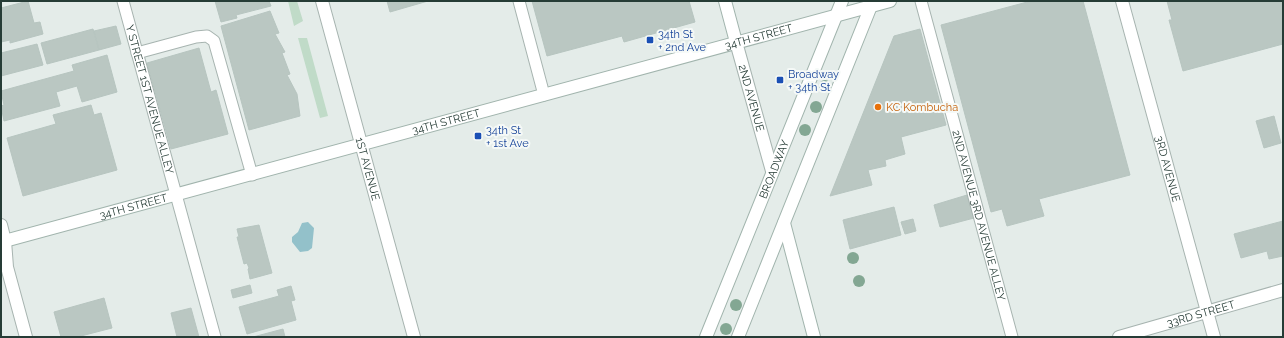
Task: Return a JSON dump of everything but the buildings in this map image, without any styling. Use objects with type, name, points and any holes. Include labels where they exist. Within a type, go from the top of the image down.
[{"type":"street","name":"1ST AVENUE","points":[[322,1],[414,337]]},
{"type":"street","name":"2ND AVENUE","points":[[725,1],[772,171]]},
{"type":"street","name":"BROADWAY","points":[[706,337],[842,1]]},
{"type":"street","name":"34TH STREET","points":[[3,241],[252,175],[836,16],[873,3],[890,1]]},
{"type":"street","name":"3RD AVENUE","points":[[1122,1],[1214,337]]},
{"type":"street","points":[[738,337],[873,3]]},
{"type":"street","points":[[784,223],[814,337]]},
{"type":"street","points":[[1,225],[7,267],[26,337]]},
{"type":"street","name":"33RD STREET","points":[[1119,337],[1283,290]]},
{"type":"lane","name":"Y STREET 1ST AVENUE ALLEY","points":[[123,1],[214,337]]},
{"type":"lane","points":[[519,1],[544,95]]},
{"type":"lane","name":"2ND AVENUE 3RD AVENUE ALLEY","points":[[921,1],[1012,337]]},
{"type":"lane","points":[[138,53],[196,37],[207,36],[214,41],[220,56],[252,175]]},
{"type":"green space","points":[[288,1],[297,1],[303,21],[294,26]]},
{"type":"green space","points":[[298,38],[307,38],[328,116],[320,118]]},
{"type":"water","points":[[308,222],[314,228],[312,248],[308,251],[300,252],[292,242],[292,237],[298,232],[302,223]]},
{"type":"place","name":"34th St + 2nd Ave","points":[[650,40]]},
{"type":"place","name":"Broadway + 34th St","points":[[780,80]]},
{"type":"place","name":"KC Kombucha","points":[[878,107]]},
{"type":"place","name":"34th St + 1st Ave","points":[[478,136]]}]
